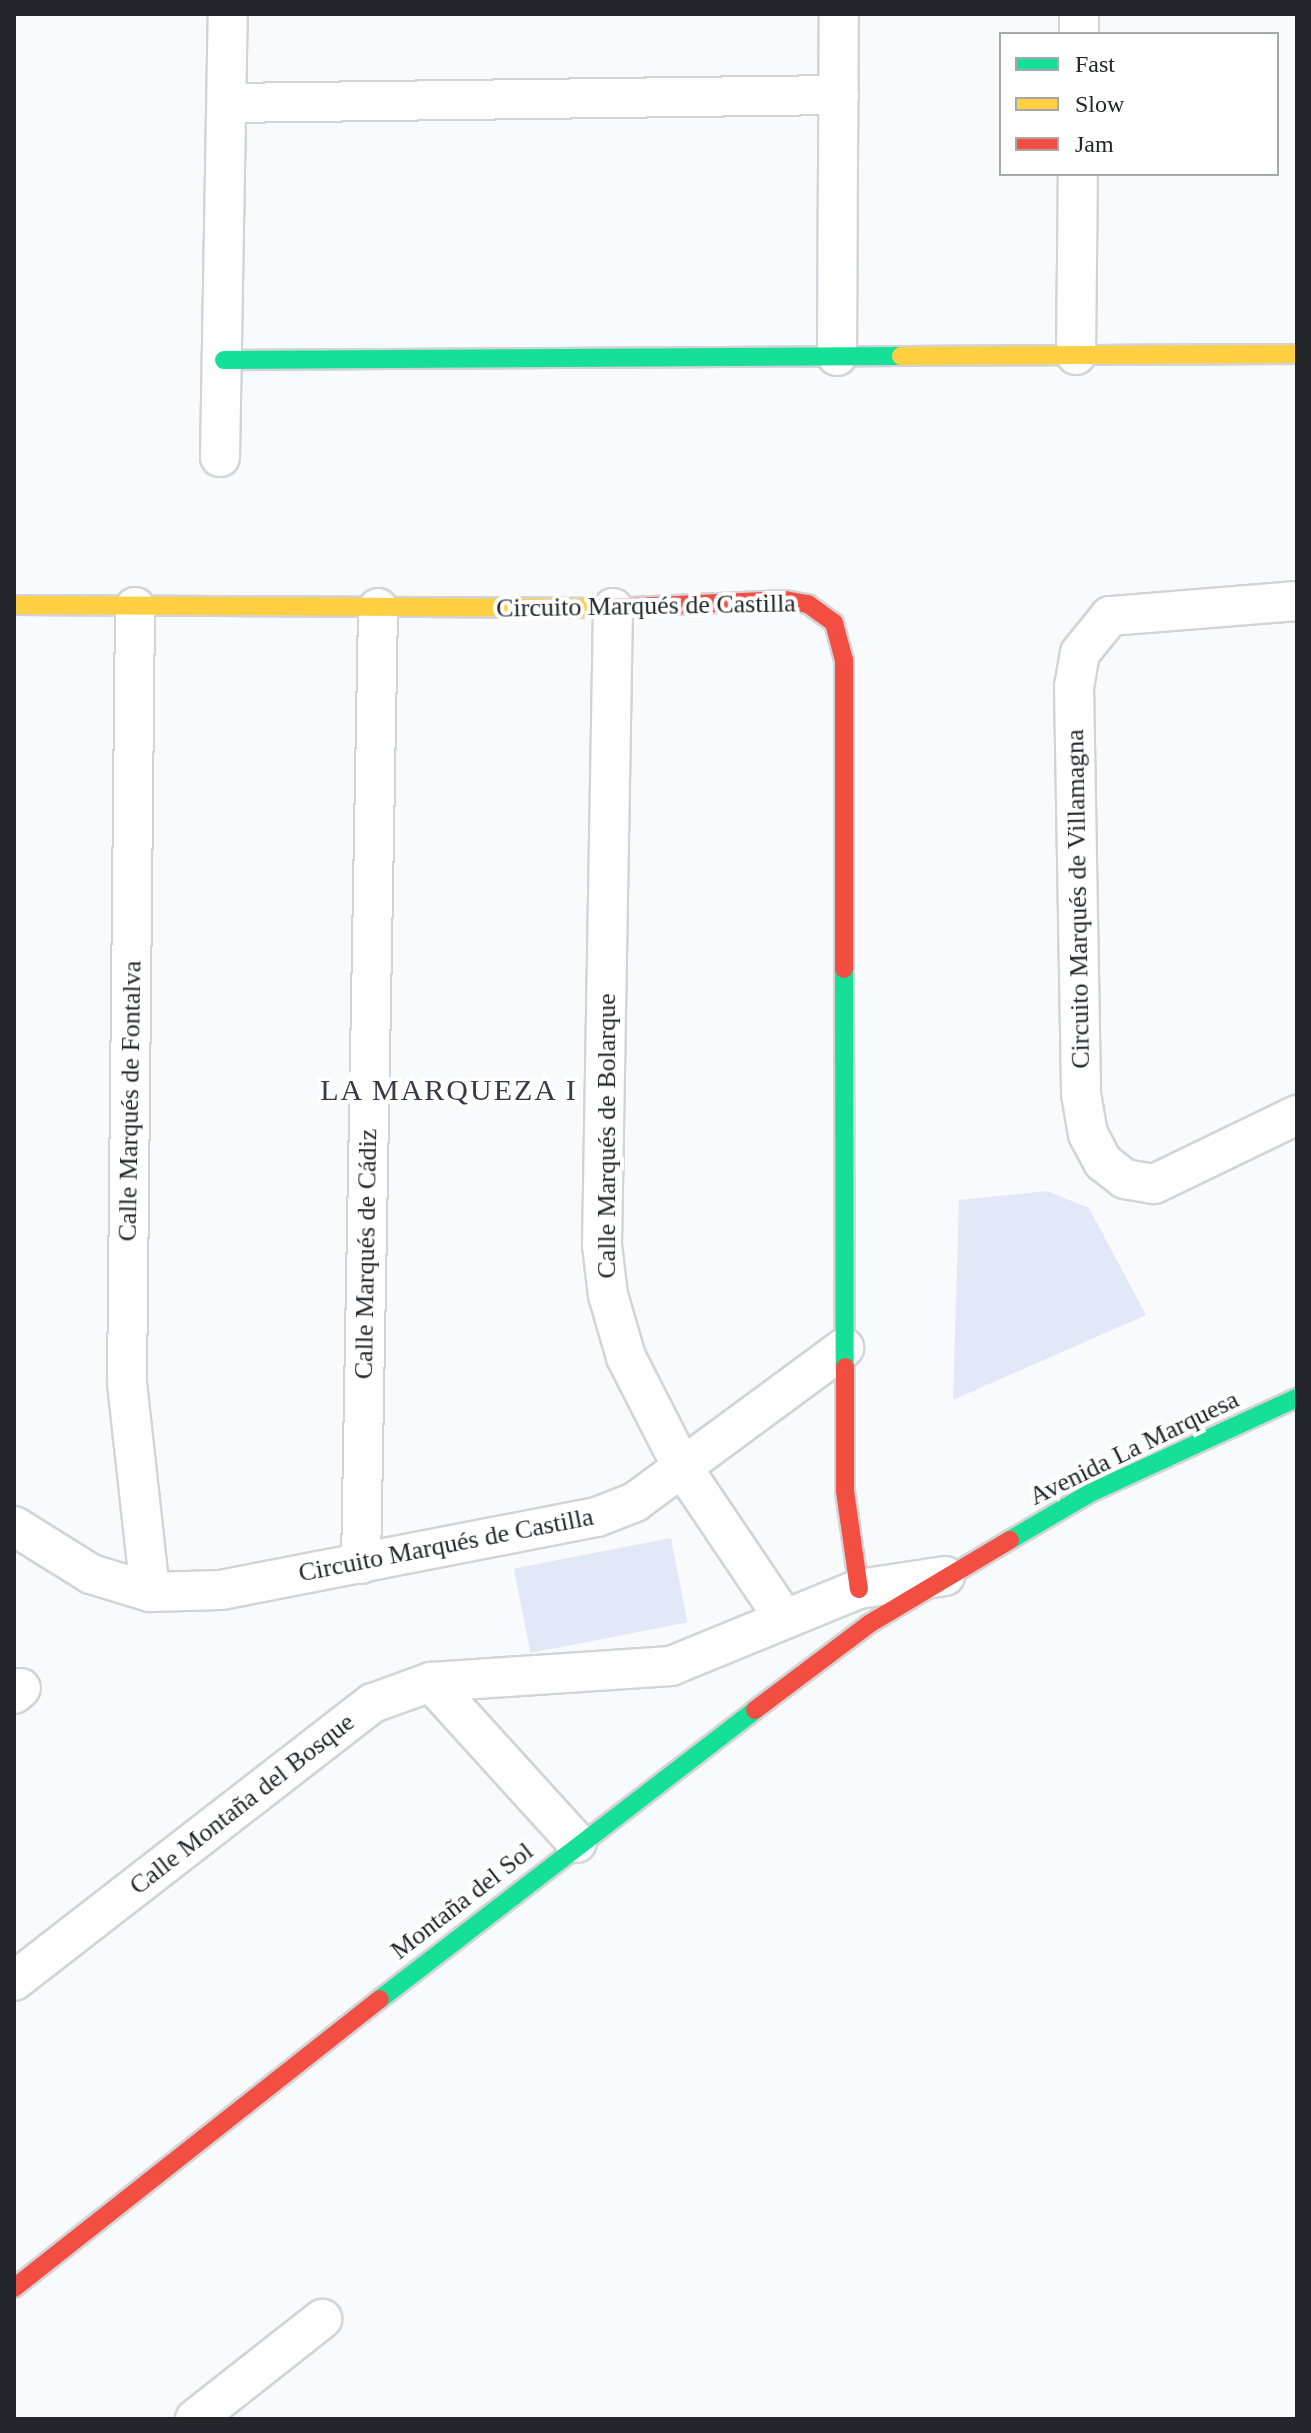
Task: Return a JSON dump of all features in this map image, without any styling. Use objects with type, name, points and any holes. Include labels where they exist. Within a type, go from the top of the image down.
[{"type":"street","points":[[220,457],[228,14]]},
{"type":"street","points":[[837,356],[839,14]]},
{"type":"street","points":[[227,103],[839,95]]},
{"type":"street","points":[[1076,355],[1078,176]]},
{"type":"street","points":[[224,360],[1297,354]]},
{"type":"street","name":"Circuito Marqués de Castilla","points":[[14,605],[613,608],[785,600],[820,611],[842,641],[845,1491],[859,1589]]},
{"type":"street","name":"Circuito Marqués de Villamagna","points":[[1297,601],[1110,616],[1080,653],[1074,686],[1081,1094],[1088,1134],[1103,1162],[1125,1179],[1154,1184],[1297,1115]]},
{"type":"street","name":"Calle Marqués de Fontalva","points":[[135,607],[127,1383],[150,1592]]},
{"type":"street","name":"Calle Marqués de Cádiz","points":[[361,1564],[378,608]]},
{"type":"street","name":"Calle Marqués de Bolarque","points":[[613,608],[602,1245],[626,1357],[682,1467],[783,1617]]},
{"type":"street","name":"Circuito Marqués de Castilla","points":[[14,1526],[91,1574],[150,1592],[221,1590],[597,1517],[635,1502],[844,1348]]},
{"type":"street","name":"Avenida La Marquesa","points":[[955,1574],[1090,1493],[1297,1398]]},
{"type":"street","name":"Calle Montaña del Bosque","points":[[14,1981],[324,1736],[373,1703],[431,1682],[671,1666],[783,1617],[859,1589],[955,1574]]},
{"type":"street","name":"Montaña del Sol","points":[[14,2288],[577,1843],[869,1624],[955,1574]]},
{"type":"street","points":[[431,1682],[577,1843]]},
{"type":"street","points":[[195,2419],[322,2319]]},
{"type":"shaded area","points":[[1047,1191],[1089,1208],[1146,1315],[953,1400],[959,1200]]},
{"type":"shaded area","points":[[671,1538],[687,1622],[530,1653],[514,1569]]},
{"type":"traffic: fast","points":[[224,360],[901,356]]},
{"type":"traffic: fast","points":[[844,969],[845,1367]]},
{"type":"traffic: fast","points":[[1010,1540],[1090,1493],[1297,1398]]},
{"type":"traffic: fast","points":[[380,1999],[755,1710]]},
{"type":"traffic: slow","points":[[901,356],[1297,354]]},
{"type":"traffic: slow","points":[[14,605],[610,608]]},
{"type":"traffic: jam","points":[[610,608],[785,600],[808,604],[834,623],[844,660],[844,969]]},
{"type":"traffic: jam","points":[[845,1367],[845,1491],[859,1589]]},
{"type":"traffic: jam","points":[[755,1710],[869,1624],[1010,1540]]},
{"type":"traffic: jam","points":[[14,2288],[380,1999]]},
{"type":"district","name":"LA MARQUEZA I","points":[[449,1090]]}]
